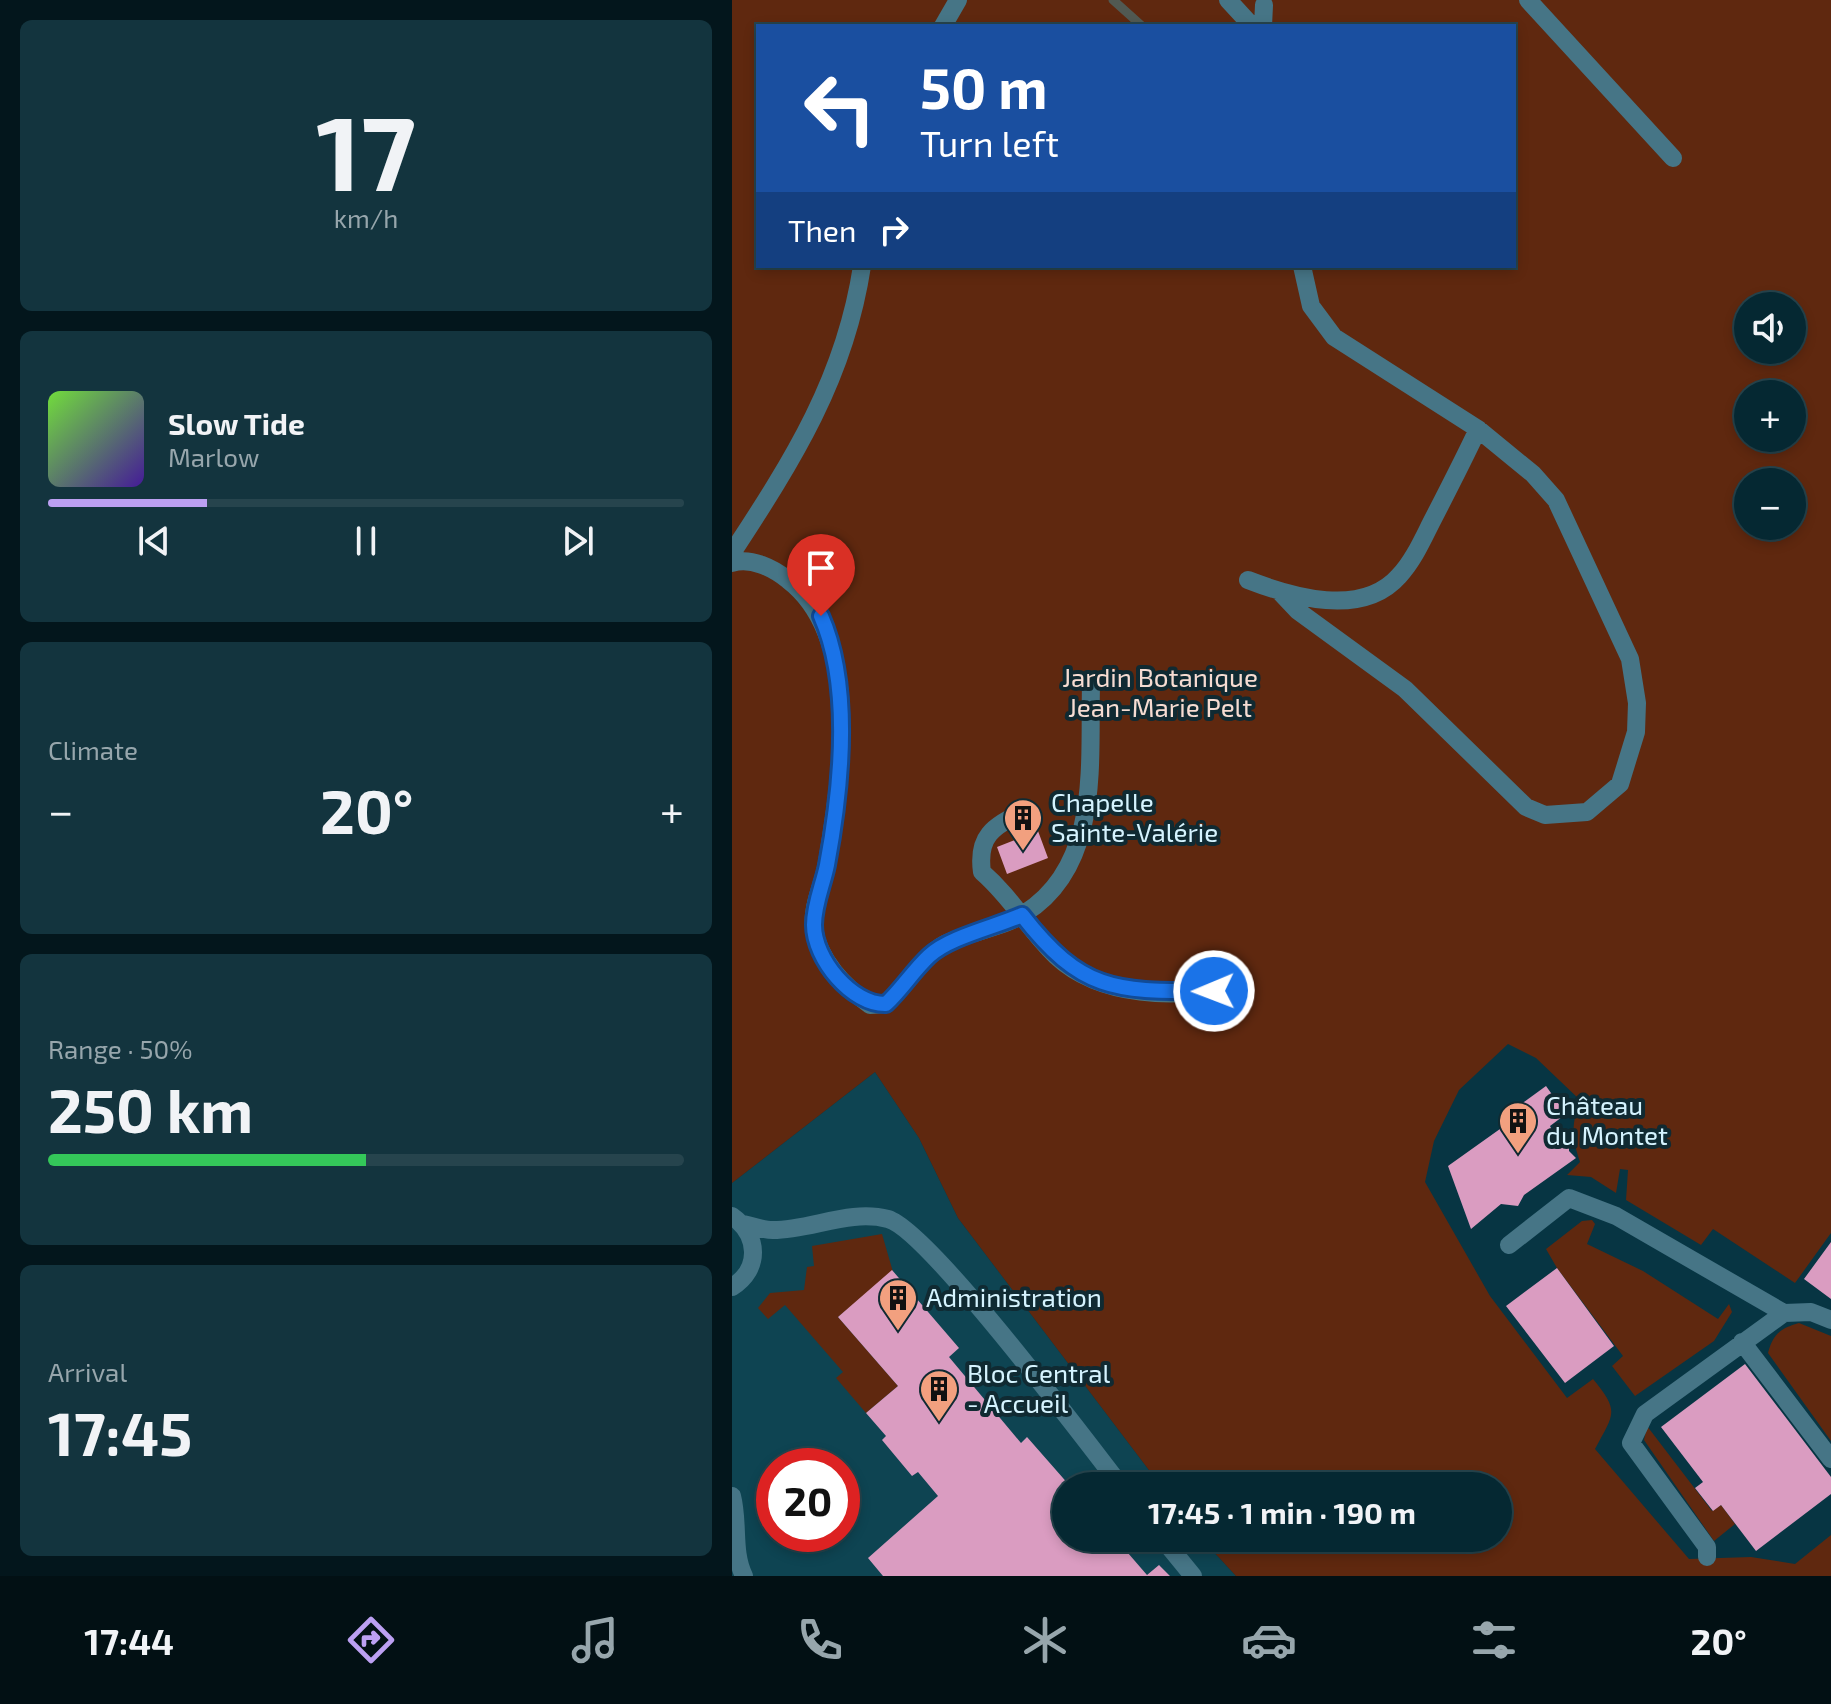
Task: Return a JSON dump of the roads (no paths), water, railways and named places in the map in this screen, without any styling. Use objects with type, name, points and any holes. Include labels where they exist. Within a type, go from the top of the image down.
[{"type":"lane","points":[[944,24],[958,0]]},
{"type":"lane","points":[[1228,0],[1250,24]]},
{"type":"lane","points":[[1528,0],[1673,158]]},
{"type":"lane","points":[[1263,24],[1264,5]]},
{"type":"lane","points":[[732,553],[776,484],[826,394],[851,330],[862,268]]},
{"type":"lane","points":[[1281,593],[1320,628],[1405,689],[1526,807],[1545,815],[1587,812],[1620,784],[1636,732],[1637,703],[1630,659],[1556,500],[1533,474],[1478,429],[1334,337],[1320,323],[1311,306],[1302,268]]},
{"type":"lane","points":[[1248,580],[1281,593],[1345,600],[1367,597],[1397,579],[1415,552],[1478,429]]},
{"type":"lane","points":[[732,563],[761,564],[802,591],[821,616],[838,667],[833,819],[814,928],[834,974],[870,1005],[886,1004],[907,985],[928,957],[946,943],[1022,915],[1048,896],[1066,873],[1077,848],[1089,784],[1091,685]]},
{"type":"lane","points":[[1022,812],[990,829],[982,842],[982,872],[1013,900],[1057,957],[1094,981],[1145,991],[1214,991],[1234,986]]},
{"type":"lane","points":[[1509,1245],[1569,1198],[1616,1216],[1784,1313],[1811,1312],[1831,1320]]},
{"type":"lane","points":[[738,1220],[773,1230],[861,1217],[879,1217],[904,1226],[947,1270],[1110,1472]]},
{"type":"lane","points":[[738,1220],[754,1247],[753,1260]]},
{"type":"lane","points":[[732,1287],[748,1272],[773,1230]]},
{"type":"lane","points":[[1707,1557],[1707,1547],[1631,1443],[1645,1414],[1784,1313]]},
{"type":"lane","points":[[1742,1342],[1831,1459]]},
{"type":"lane","points":[[732,1496],[733,1552],[736,1566],[744,1576]]},
{"type":"lane","points":[[1173,1552],[1193,1576]]},
{"type":"waterway","points":[[1113,0],[1140,24]]},
{"type":"place","name":"Chapelle Sainte-Valérie","points":[[1023,852]]},
{"type":"place","name":"Château du Montet","points":[[1518,1155]]},
{"type":"place","name":"Administration","points":[[898,1332]]},
{"type":"place","name":"Bloc Central - Accueil","points":[[939,1423]]},
{"type":"park label","name":"Jardin Botanique Jean-Marie Pelt","points":[[1160,693]]}]
